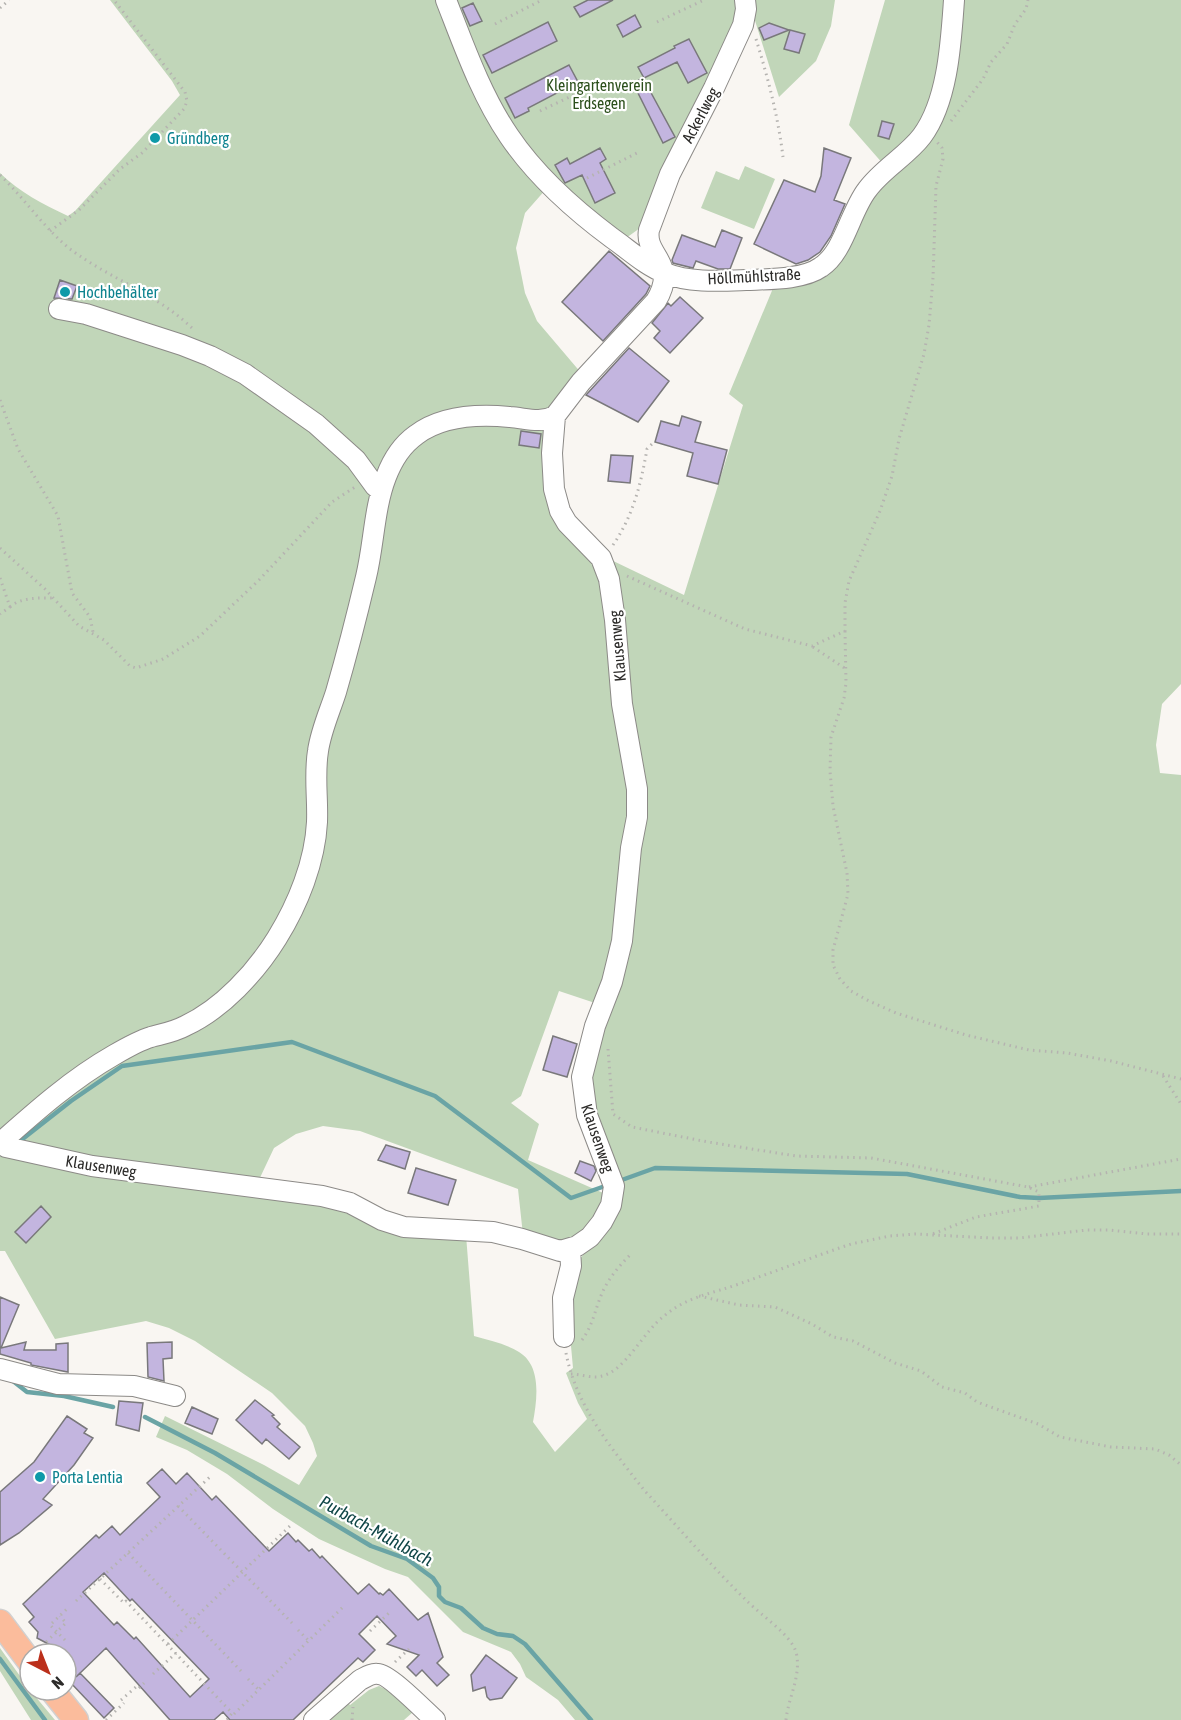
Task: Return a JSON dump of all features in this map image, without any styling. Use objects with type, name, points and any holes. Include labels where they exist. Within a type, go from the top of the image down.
[{"type":"main road","points":[[0,1622],[19,1642]]},
{"type":"main road","points":[[61,1702],[75,1720]]},
{"type":"street","name":"Höllmühlstraße","points":[[446,0],[479,80],[509,136],[540,175],[562,197],[626,248],[664,273],[679,278],[722,281],[804,275],[817,270],[834,255],[866,190],[921,137],[933,116],[941,94],[950,45],[954,0]]},
{"type":"street","name":"Ackerlweg","points":[[649,230],[670,174],[714,88],[745,8]]},
{"type":"street","points":[[626,248],[649,230]]},
{"type":"street","points":[[603,561],[567,523],[558,506],[552,464],[555,416],[581,382],[656,301],[663,288],[664,273],[649,239],[649,230]]},
{"type":"street","points":[[59,309],[86,314],[182,345],[245,374],[297,410],[333,439],[356,460],[378,488]]},
{"type":"street","name":"Klausenweg","points":[[555,416],[546,421],[502,416],[466,418],[427,428],[415,435],[401,449],[378,488],[366,578],[318,751],[315,844],[296,902],[277,938],[247,978],[203,1016],[185,1026],[133,1045],[98,1065],[34,1112],[0,1143],[6,1147],[92,1166],[322,1196],[350,1203],[382,1220],[404,1227],[493,1232],[560,1251],[570,1249],[590,1237],[611,1206],[613,1182],[587,1115],[582,1077],[590,1042],[612,982],[622,941],[631,848],[638,806],[622,704],[613,601],[603,561]]},
{"type":"street","points":[[570,1249],[571,1266],[563,1298],[570,1345]]},
{"type":"street","points":[[3,1370],[52,1383],[79,1386],[134,1386],[175,1396]]},
{"type":"street","points":[[314,1720],[360,1680],[369,1675],[378,1674],[391,1680],[435,1720]]},
{"type":"path","points":[[0,8],[9,0]]},
{"type":"path","points":[[50,231],[79,210],[120,170],[142,153],[184,109],[187,101],[185,92],[114,0]]},
{"type":"path","points":[[495,24],[542,0]]},
{"type":"path","points":[[657,22],[704,0]]},
{"type":"path","points":[[950,123],[982,79],[991,62],[1007,44],[1015,24],[1026,9],[1028,0]]},
{"type":"path","points":[[745,8],[770,83],[783,157]]},
{"type":"path","points":[[540,111],[597,84]]},
{"type":"path","points":[[921,137],[936,142],[942,148],[943,159],[936,186],[929,325],[924,354],[899,439],[892,476],[880,511],[849,581],[845,603],[844,698],[831,737],[830,771],[833,806],[847,873],[848,894],[833,950],[833,964],[840,979],[851,991],[869,1002],[896,1013],[966,1035],[1029,1050],[1067,1053],[1111,1061],[1181,1079]]},
{"type":"path","points":[[587,178],[639,152]]},
{"type":"path","points":[[0,175],[50,231],[91,263],[149,295],[186,322],[200,336]]},
{"type":"path","points":[[0,400],[18,449],[58,516],[72,593],[90,617],[93,633]]},
{"type":"path","points":[[652,444],[647,449],[637,497],[626,526],[603,561],[634,580],[746,629],[813,646],[846,669]]},
{"type":"path","points":[[0,548],[79,626],[104,640],[130,666],[136,668],[163,659],[182,649],[213,625],[337,498],[355,487],[364,485],[378,488]]},
{"type":"path","points":[[0,578],[10,607]]},
{"type":"path","points":[[0,614],[16,602],[36,598],[53,598]]},
{"type":"path","points":[[813,646],[845,631]]},
{"type":"path","points":[[608,1047],[614,1114],[632,1127],[796,1156],[871,1158],[1028,1187],[1039,1192],[1039,1206],[976,1217],[930,1235]]},
{"type":"path","points":[[1162,1075],[1181,1104]]},
{"type":"path","points":[[1028,1187],[1181,1159]]},
{"type":"path","points":[[571,1374],[594,1377],[610,1373],[625,1360],[655,1323],[675,1308],[697,1296],[851,1244],[890,1236],[1019,1238],[1065,1232],[1109,1230],[1147,1234],[1181,1234]]},
{"type":"path","points":[[632,1252],[614,1272],[604,1288],[591,1326],[570,1345],[571,1374],[579,1397],[601,1432],[644,1490],[748,1602],[792,1644],[797,1663],[795,1690],[786,1720]]},
{"type":"path","points":[[697,1296],[739,1305],[775,1307],[812,1324],[833,1338],[854,1341],[895,1363],[921,1371],[942,1387],[965,1393],[977,1402],[1038,1424],[1060,1437],[1111,1447],[1155,1449],[1169,1455],[1181,1465]]},
{"type":"path","points":[[76,1601],[211,1476]]},
{"type":"path","points":[[178,1506],[292,1623]]},
{"type":"path","points":[[168,1644],[292,1524]]},
{"type":"path","points":[[128,1553],[241,1671]]},
{"type":"path","points":[[100,1579],[124,1603],[126,1601],[232,1713]]},
{"type":"path","points":[[227,1720],[345,1605]]},
{"type":"path","points":[[64,1640],[50,1625],[68,1608]]},
{"type":"path","points":[[370,1631],[389,1613]]},
{"type":"path","points":[[47,1642],[66,1623],[60,1616]]},
{"type":"path","points":[[298,1630],[309,1641]]},
{"type":"path","points":[[389,1668],[409,1649]]},
{"type":"path","points":[[153,1674],[176,1653]]},
{"type":"path","points":[[248,1678],[259,1690]]},
{"type":"path","points":[[106,1720],[136,1687],[138,1689],[144,1683]]},
{"type":"green space","points":[[110,0],[443,0],[547,188],[525,213],[516,248],[525,293],[537,321],[582,374],[554,412],[468,413],[393,454],[314,812],[290,904],[227,992],[0,1136],[0,173],[23,192],[68,216],[180,95],[172,81]]},
{"type":"green space","name":"Kleingartenverein Erdsegen","points":[[449,0],[835,0],[831,26],[816,61],[779,97],[752,11],[640,228],[622,241],[600,224],[511,134]]},
{"type":"green space","points":[[885,0],[1181,0],[1181,684],[1162,704],[1156,745],[1160,773],[1181,775],[1181,1720],[575,1720],[558,1700],[526,1677],[511,1652],[463,1632],[408,1577],[319,1539],[273,1509],[227,1474],[187,1450],[156,1437],[165,1416],[299,1485],[317,1456],[305,1426],[272,1393],[195,1341],[169,1328],[146,1321],[55,1339],[5,1251],[0,1251],[0,1150],[300,1197],[466,1235],[474,1336],[509,1347],[526,1358],[535,1374],[536,1404],[533,1422],[555,1452],[587,1419],[566,1373],[573,1368],[569,1324],[576,1265],[615,1209],[586,1086],[634,860],[607,558],[684,595],[743,405],[729,394],[776,281],[815,275],[861,204],[930,112],[884,165],[849,125]]},
{"type":"green space","points":[[745,166],[775,179],[754,229],[701,208],[716,171],[739,180]]},
{"type":"green space","points":[[457,423],[546,427],[549,490],[600,562],[634,793],[620,937],[598,1004],[559,991],[521,1096],[511,1103],[539,1124],[528,1160],[610,1196],[579,1237],[554,1244],[523,1235],[518,1189],[360,1131],[323,1126],[296,1134],[274,1148],[257,1184],[13,1145],[92,1073],[178,1034],[289,925],[322,755],[385,491],[411,444]]},
{"type":"green space","points":[[0,1648],[18,1673],[18,1699],[0,1671]]},
{"type":"green space","points":[[379,1686],[413,1712],[404,1720],[327,1720],[348,1703],[350,1705],[369,1690]]},
{"type":"green space","points":[[20,1702],[40,1702],[55,1720],[31,1720]]},
{"type":"building","points":[[588,0],[613,0],[580,17],[574,7]]},
{"type":"building","points":[[473,3],[482,21],[470,26],[462,8]]},
{"type":"building","points":[[635,15],[641,27],[623,37],[617,25]]},
{"type":"building","points":[[548,22],[557,41],[492,73],[483,55]]},
{"type":"building","points":[[769,23],[789,30],[764,40],[759,28]]},
{"type":"building","points":[[790,30],[805,34],[799,53],[784,49]]},
{"type":"building","points":[[689,39],[707,73],[688,83],[677,62],[644,78],[638,67]]},
{"type":"building","points":[[569,65],[578,82],[528,108],[529,111],[515,118],[505,98]]},
{"type":"building","points":[[643,78],[675,137],[663,143],[633,83]]},
{"type":"building","points":[[882,121],[894,124],[889,139],[878,136]]},
{"type":"building","points":[[600,148],[606,159],[600,163],[615,193],[595,203],[582,175],[565,183],[555,165],[567,158],[570,164]]},
{"type":"building","points":[[824,148],[851,158],[834,200],[845,204],[831,236],[820,252],[796,264],[754,244],[784,180],[815,192],[821,176]]},
{"type":"building","points":[[722,230],[742,238],[730,269],[718,269],[696,261],[693,268],[673,263],[672,260],[682,235],[715,247]]},
{"type":"building","points":[[609,251],[650,286],[646,294],[603,341],[562,302]]},
{"type":"building","name":"Hochbehälter","points":[[60,280],[77,286],[72,299],[54,298]]},
{"type":"building","points":[[680,297],[703,318],[670,353],[654,338],[660,331],[652,323],[668,303],[671,306]]},
{"type":"building","points":[[629,348],[669,381],[638,422],[586,395]]},
{"type":"building","points":[[682,416],[701,422],[695,442],[727,450],[718,484],[687,476],[693,453],[655,442],[661,421],[679,426]]},
{"type":"building","points":[[521,431],[541,434],[539,448],[519,445]]},
{"type":"building","points":[[611,455],[633,456],[630,483],[608,481]]},
{"type":"building","points":[[553,1036],[577,1044],[567,1077],[543,1070]]},
{"type":"building","points":[[386,1145],[410,1152],[405,1169],[378,1160]]},
{"type":"building","points":[[580,1161],[594,1166],[596,1171],[591,1181],[575,1173]]},
{"type":"building","points":[[416,1168],[456,1180],[448,1205],[408,1193]]},
{"type":"building","points":[[41,1206],[51,1217],[26,1243],[15,1232]]},
{"type":"building","points":[[0,1297],[19,1305],[1,1348],[26,1342],[24,1350],[56,1350],[56,1344],[68,1343],[68,1372],[31,1365],[31,1363],[0,1354]]},
{"type":"building","points":[[172,1342],[172,1358],[163,1359],[164,1381],[148,1377],[147,1343]]},
{"type":"building","points":[[255,1400],[274,1415],[272,1416],[280,1424],[277,1427],[300,1447],[289,1459],[266,1439],[262,1444],[236,1420]]},
{"type":"building","points":[[119,1401],[143,1403],[139,1431],[116,1425]]},
{"type":"building","points":[[192,1407],[218,1419],[212,1434],[185,1423]]},
{"type":"building","name":"Porta Lentia","points":[[67,1416],[87,1429],[84,1433],[93,1438],[74,1465],[43,1499],[52,1505],[19,1533],[0,1545],[0,1492],[34,1462]]},
{"type":"building","points":[[162,1469],[176,1484],[187,1473],[212,1500],[216,1496],[269,1551],[288,1533],[309,1551],[312,1549],[320,1558],[322,1556],[358,1594],[369,1584],[383,1595],[389,1589],[418,1620],[428,1613],[443,1657],[437,1663],[449,1675],[437,1686],[422,1670],[416,1676],[407,1667],[419,1655],[387,1644],[396,1636],[377,1616],[359,1634],[375,1650],[363,1662],[358,1658],[293,1720],[230,1720],[223,1712],[214,1720],[170,1720],[106,1648],[80,1673],[114,1708],[104,1718],[78,1690],[78,1642],[45,1642],[37,1638],[38,1632],[29,1622],[34,1617],[23,1604],[96,1535],[99,1538],[112,1526],[120,1535],[160,1497],[147,1483]],"holes":[[[104,1573],[130,1601],[132,1599],[209,1679],[190,1697],[136,1637],[134,1639],[117,1622],[114,1625],[83,1592]]]},
{"type":"building","points":[[486,1655],[517,1678],[502,1698],[490,1700],[485,1687],[473,1691],[471,1675]]},
{"type":"waterway","points":[[20,1141],[71,1101],[122,1066],[292,1042],[435,1096],[571,1198],[608,1185]]},
{"type":"waterway","points":[[619,1181],[655,1168],[907,1174],[1020,1197],[1039,1198],[1181,1191]]},
{"type":"waterway","name":"Purbach-Mühlbach","points":[[13,1381],[27,1392],[64,1396],[113,1407]]},
{"type":"waterway","name":"Purbach-Mühlbach","points":[[145,1417],[215,1453],[371,1546],[407,1559],[433,1578],[439,1587],[439,1596],[445,1602],[461,1608],[483,1628],[497,1634],[513,1636],[525,1644],[591,1720]]},
{"type":"waterway","points":[[0,1659],[45,1720]]},
{"type":"place","name":"Gründberg","points":[[155,138]]},
{"type":"place","name":"Hochbehälter","points":[[65,292]]},
{"type":"place","name":"Porta Lentia","points":[[40,1477]]}]
